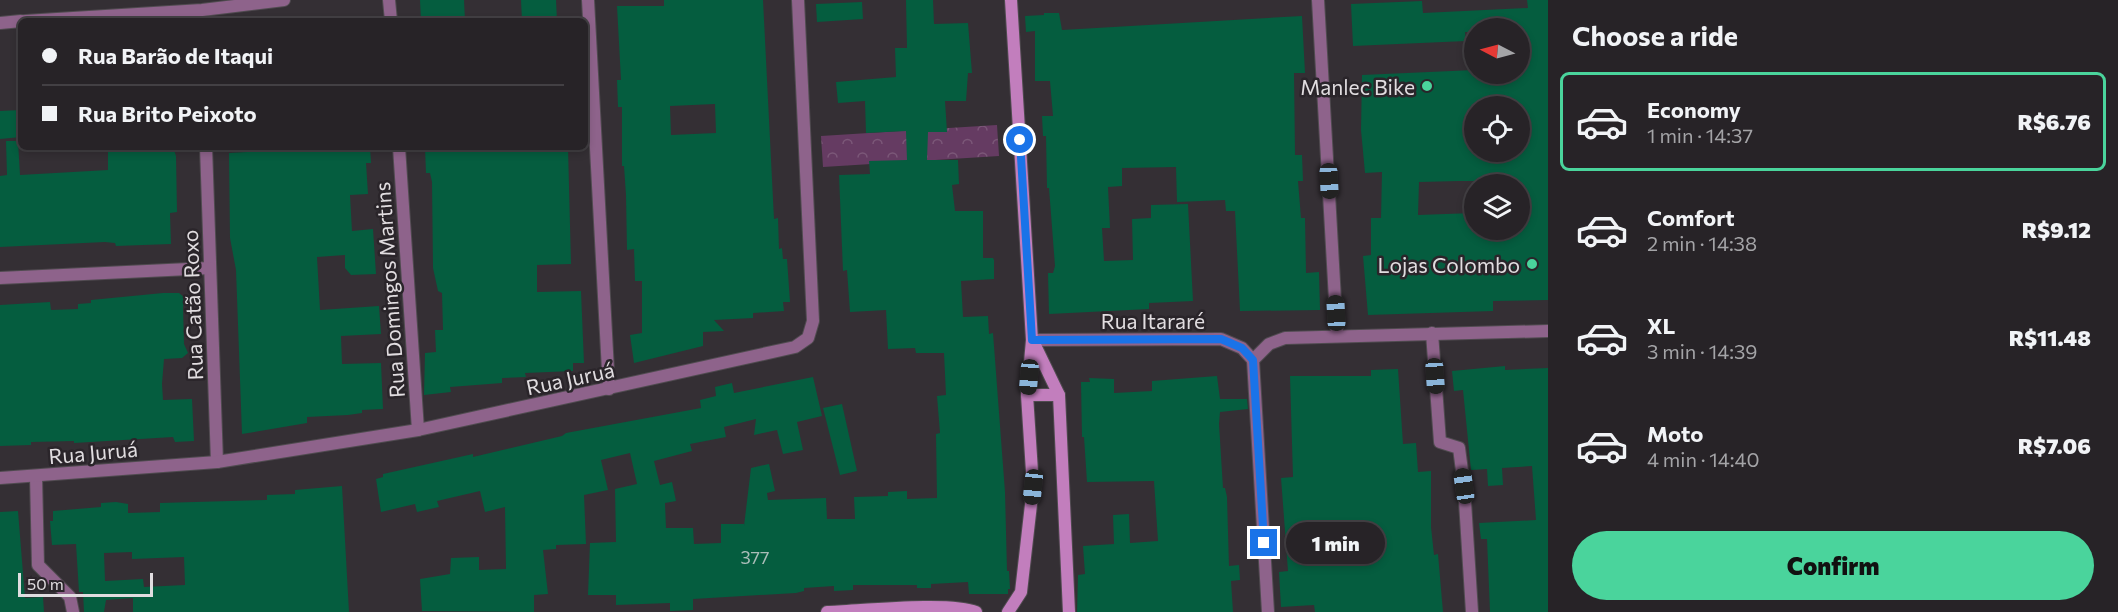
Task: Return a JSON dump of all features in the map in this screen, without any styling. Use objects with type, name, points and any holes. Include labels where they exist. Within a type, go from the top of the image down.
[{"type":"street","points":[[132,18],[202,16],[284,0]]},
{"type":"street","points":[[389,0],[391,18]]},
{"type":"street","points":[[588,0],[609,389]]},
{"type":"street","name":"Rua Juruá","points":[[0,478],[218,462],[418,430],[795,346],[808,338],[813,321],[798,0]]},
{"type":"street","points":[[1008,612],[1021,592],[1033,487],[1027,396],[1032,340],[1011,0]]},
{"type":"street","points":[[1318,0],[1337,335]]},
{"type":"street","points":[[0,22],[18,21]]},
{"type":"street","name":"Rua Catão Roxo","points":[[206,150],[218,462]]},
{"type":"street","name":"Rua Domingos Martins","points":[[399,150],[418,430]]},
{"type":"street","points":[[0,278],[210,268]]},
{"type":"street","points":[[1268,612],[1253,360],[1269,344],[1286,338],[1548,331]]},
{"type":"street","points":[[1432,333],[1440,442],[1459,448],[1464,486],[1472,612]]},
{"type":"street","name":"Rua Itararé","points":[[1032,340],[1221,339],[1242,348],[1253,360]]},
{"type":"street","points":[[1032,340],[1059,395],[1069,612]]},
{"type":"street","points":[[1027,396],[1059,395]]},
{"type":"street","points":[[36,476],[38,565],[70,597],[73,612]]},
{"type":"street","points":[[827,612],[926,608],[968,609],[976,612]]},
{"type":"green space","points":[[997,125],[999,156],[823,167],[821,136]]},
{"type":"building","points":[[420,0],[464,0],[465,18],[421,18]]},
{"type":"building","points":[[521,0],[556,0],[557,18],[522,18]]},
{"type":"building","points":[[664,0],[763,0],[774,219],[778,218],[779,249],[782,248],[783,259],[787,259],[790,302],[783,302],[784,311],[753,313],[753,318],[714,320],[724,331],[703,332],[703,346],[634,363],[630,335],[642,333],[642,281],[635,281],[634,249],[627,250],[626,195],[624,166],[622,166],[622,107],[618,107],[617,80],[621,80],[617,6],[664,6]],"holes":[[[715,104],[716,133],[671,135],[670,106]]]},
{"type":"building","points":[[906,0],[933,0],[934,24],[968,23],[972,73],[968,73],[966,101],[945,101],[947,132],[928,132],[927,160],[958,160],[959,184],[952,185],[955,211],[983,211],[983,258],[994,260],[994,279],[961,281],[963,317],[988,316],[989,334],[993,333],[1005,492],[1007,571],[1009,571],[1010,589],[1008,589],[1008,594],[969,594],[968,582],[931,584],[931,588],[917,588],[917,585],[853,585],[853,590],[834,591],[834,586],[804,588],[804,591],[796,593],[693,599],[693,610],[670,611],[670,603],[616,605],[616,595],[588,595],[590,543],[616,542],[615,489],[637,484],[630,453],[601,460],[608,490],[584,495],[586,544],[556,545],[556,549],[543,550],[548,594],[534,595],[534,612],[422,611],[420,579],[450,574],[451,558],[479,557],[479,570],[506,569],[505,507],[485,512],[480,491],[437,501],[439,507],[417,512],[415,504],[381,512],[376,479],[383,477],[383,474],[473,454],[473,457],[562,436],[566,433],[701,408],[700,400],[716,396],[715,387],[732,383],[734,393],[813,377],[822,416],[797,422],[803,450],[783,454],[777,430],[754,435],[756,419],[724,427],[726,437],[690,444],[692,451],[654,461],[660,485],[672,482],[676,501],[665,503],[666,528],[693,528],[694,544],[721,543],[721,524],[744,524],[744,526],[751,468],[769,464],[775,491],[767,493],[768,500],[826,498],[827,519],[855,519],[854,497],[888,496],[888,492],[907,491],[907,499],[937,498],[936,434],[940,433],[937,396],[946,395],[944,353],[916,353],[915,348],[888,349],[886,310],[850,312],[847,270],[843,271],[839,175],[870,174],[869,161],[907,160],[906,131],[866,133],[865,101],[838,103],[836,82],[896,77],[895,48],[907,48]]},
{"type":"building","points":[[1527,0],[1548,0],[1548,300],[1493,301],[1493,311],[1368,315],[1363,256],[1371,255],[1371,218],[1381,218],[1382,172],[1365,173],[1361,130],[1362,75],[1464,70],[1464,84],[1530,84],[1530,18],[1464,18],[1464,41],[1353,46],[1351,4],[1422,1],[1423,13],[1528,8]]},
{"type":"building","points":[[862,2],[863,19],[817,22],[816,4]]},
{"type":"building","points":[[1044,13],[1059,13],[1062,30],[1302,16],[1305,73],[1294,73],[1295,155],[1302,155],[1303,181],[1298,181],[1301,218],[1305,218],[1306,273],[1319,272],[1320,310],[1240,311],[1235,211],[1226,211],[1225,200],[1177,202],[1176,167],[1122,168],[1122,186],[1108,187],[1110,228],[1102,228],[1104,261],[1133,260],[1132,219],[1151,218],[1151,205],[1188,204],[1193,301],[1149,303],[1149,309],[1049,314],[1048,273],[1053,273],[1055,266],[1049,188],[1047,188],[1046,136],[1043,136],[1042,116],[1053,116],[1050,81],[1035,81],[1035,31],[1026,32],[1025,16],[1044,15]]},
{"type":"building","points":[[18,110],[18,137],[0,139],[0,111]]},
{"type":"building","points":[[6,141],[18,141],[20,175],[108,170],[108,150],[174,150],[177,212],[170,213],[171,244],[116,246],[115,243],[105,242],[0,247],[0,176],[7,175]]},
{"type":"building","points":[[370,150],[371,163],[366,163],[368,194],[350,195],[352,231],[373,229],[376,274],[351,275],[345,268],[345,255],[317,257],[320,310],[379,306],[381,334],[341,336],[342,364],[381,363],[383,409],[362,410],[362,413],[348,415],[307,417],[307,423],[242,434],[236,270],[230,238],[229,153]]},
{"type":"building","points":[[425,150],[568,150],[571,264],[537,265],[537,292],[581,291],[584,363],[573,363],[573,371],[525,373],[526,377],[502,378],[502,383],[450,387],[451,392],[424,395],[425,353],[436,352],[435,330],[443,330],[442,293],[438,291],[433,268],[432,182],[430,173],[426,173]]},
{"type":"building","points":[[179,293],[185,298],[183,307],[184,344],[188,353],[182,358],[164,359],[163,400],[192,399],[194,441],[175,442],[173,437],[74,443],[74,441],[31,442],[31,445],[0,446],[0,305],[50,302],[51,310],[78,309],[78,304],[91,303],[91,300]]},
{"type":"building","points":[[1505,366],[1505,370],[1548,368],[1548,612],[1490,612],[1487,539],[1481,539],[1479,523],[1536,520],[1532,466],[1502,468],[1503,485],[1488,486],[1487,469],[1471,470],[1463,390],[1454,391],[1452,371]]},
{"type":"building","points":[[1398,369],[1403,444],[1416,443],[1418,472],[1431,471],[1431,527],[1434,555],[1438,554],[1443,612],[1315,612],[1314,605],[1281,607],[1279,572],[1288,571],[1281,478],[1293,477],[1290,376],[1371,376],[1371,370]]},
{"type":"building","points":[[1217,376],[1220,399],[1247,399],[1248,409],[1220,412],[1219,424],[1223,488],[1225,488],[1227,497],[1229,566],[1239,565],[1240,580],[1231,581],[1233,612],[1077,612],[1078,575],[1085,574],[1083,546],[1114,544],[1113,515],[1129,514],[1130,543],[1158,541],[1154,481],[1087,482],[1084,437],[1082,437],[1081,382],[1090,382],[1089,378],[1114,379],[1114,393],[1152,391],[1152,381]]},
{"type":"building","points":[[842,404],[857,471],[840,475],[823,408]]},
{"type":"building","points":[[342,486],[349,612],[133,612],[133,598],[106,600],[104,612],[84,612],[83,592],[79,592],[76,544],[52,545],[50,521],[53,521],[53,511],[101,507],[101,503],[116,502],[128,504],[128,513],[160,512],[160,503],[267,500],[267,495],[295,494],[295,490]],"holes":[[[132,552],[132,559],[184,557],[185,585],[144,587],[143,579],[105,581],[104,553]]]},
{"type":"building","points":[[18,511],[25,598],[43,597],[44,612],[0,612],[0,512]]},
{"type":"place","name":"Manlec Bike","points":[[1427,86]]},
{"type":"place","name":"Lojas Colombo","points":[[1532,264]]},
{"type":"route","points":[[1020,140],[1032,340],[1221,339],[1242,348],[1253,360],[1264,543]]}]
